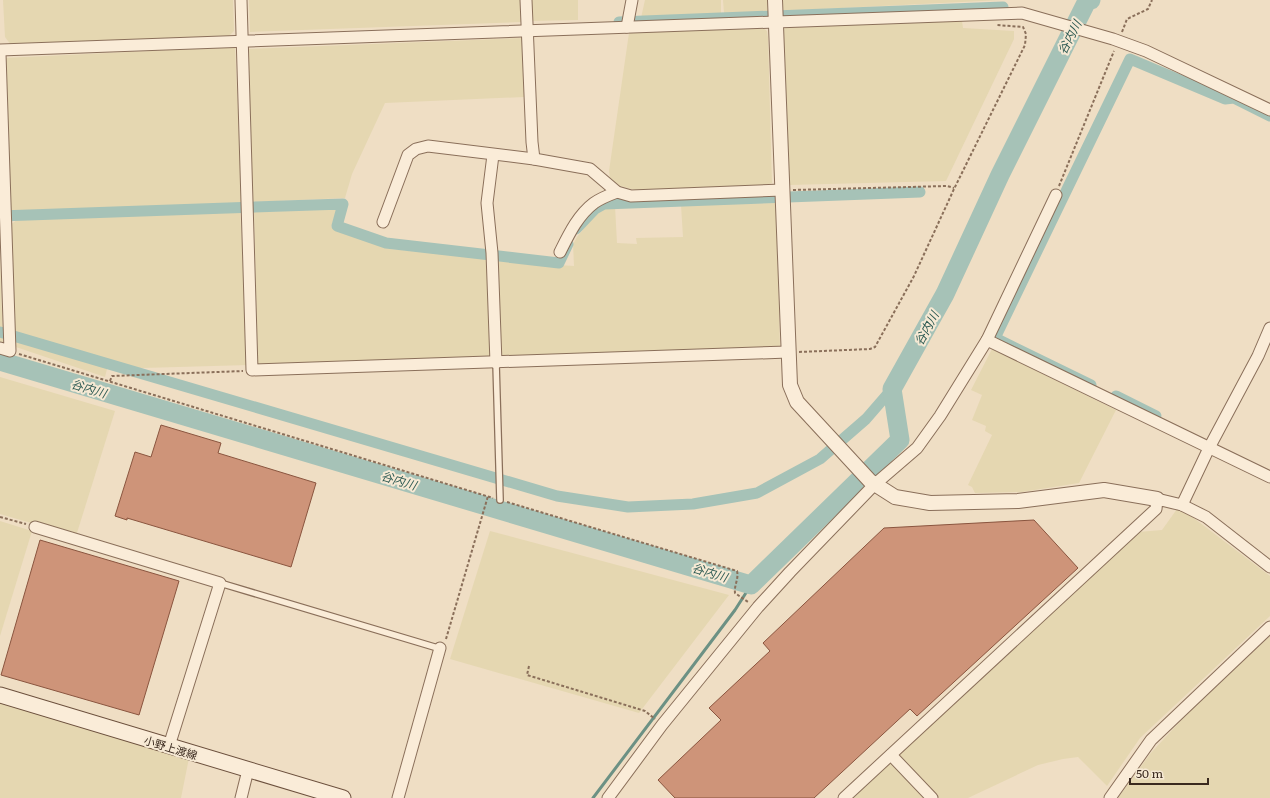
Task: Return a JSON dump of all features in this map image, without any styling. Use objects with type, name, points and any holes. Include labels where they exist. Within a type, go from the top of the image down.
[{"type":"main road","name":"小野上渡線","points":[[0,695],[343,798]]},
{"type":"street","points":[[242,0],[252,370],[788,352]]},
{"type":"street","points":[[526,0],[534,159]]},
{"type":"street","points":[[627,27],[632,0]]},
{"type":"street","points":[[775,0],[788,352],[790,385],[797,402],[872,483],[895,497],[930,503],[1018,501],[1104,490],[1156,499],[1182,505],[1206,517],[1270,567]]},
{"type":"street","points":[[0,50],[1022,12],[1146,51],[1270,110]]},
{"type":"street","points":[[0,54],[5,349]]},
{"type":"street","points":[[383,222],[408,155],[416,149],[428,146],[534,159],[590,169],[617,192],[631,196],[782,190]]},
{"type":"street","points":[[493,155],[487,203],[492,253],[496,363]]},
{"type":"street","points":[[560,252],[571,229],[584,212],[595,202],[617,192]]},
{"type":"street","points":[[608,798],[662,724],[758,607],[872,483],[917,448],[940,416],[987,340],[1056,195]]},
{"type":"street","points":[[1182,505],[1209,448],[1258,356],[1270,328]]},
{"type":"street","points":[[987,340],[1270,477]]},
{"type":"street","points":[[844,798],[1156,509],[1156,499]]},
{"type":"street","points":[[35,527],[220,583],[169,746]]},
{"type":"street","points":[[1110,798],[1151,740],[1270,627]]},
{"type":"street","points":[[398,798],[441,649]]},
{"type":"street","points":[[891,755],[932,798]]},
{"type":"street","points":[[240,798],[248,770]]},
{"type":"lane","points":[[496,363],[500,500]]},
{"type":"lane","points":[[220,583],[441,649]]},
{"type":"path","points":[[1056,195],[1115,40],[1128,19],[1148,9],[1152,0]]},
{"type":"path","points":[[788,352],[870,349],[875,347],[914,276],[954,188],[1025,45],[1026,34],[1023,28],[994,25]]},
{"type":"path","points":[[782,190],[947,186],[954,188]]},
{"type":"path","points":[[5,349],[488,498],[500,500],[737,571],[738,575],[734,593],[753,605]]},
{"type":"path","points":[[110,381],[112,376],[252,370]]},
{"type":"path","points":[[441,649],[488,498]]},
{"type":"path","points":[[0,517],[35,527]]},
{"type":"path","points":[[529,666],[527,675],[645,711],[650,715]]},
{"type":"shaded area","points":[[3,0],[233,0],[234,31],[228,37],[11,45],[5,37]]},
{"type":"shaded area","points":[[249,0],[520,0],[521,22],[250,32]]},
{"type":"shaded area","points":[[530,0],[578,0],[578,20],[531,21]]},
{"type":"shaded area","points":[[645,0],[721,0],[721,14],[641,18]]},
{"type":"shaded area","points":[[723,0],[768,0],[768,10],[764,12],[724,13]]},
{"type":"shaded area","points":[[781,0],[1002,0],[781,11]]},
{"type":"shaded area","points":[[962,21],[963,28],[1014,31],[1014,39],[946,181],[789,185],[783,29],[789,27]]},
{"type":"shaded area","points":[[763,28],[767,31],[768,38],[772,183],[765,185],[635,190],[617,185],[610,179],[609,171],[629,33]]},
{"type":"shaded area","points":[[522,38],[524,97],[385,103],[352,174],[345,198],[252,202],[248,49]]},
{"type":"shaded area","points":[[235,47],[242,203],[10,211],[4,58]]},
{"type":"shaded area","points":[[776,203],[780,347],[502,356],[497,261],[574,266],[573,244],[577,237],[594,216],[601,210],[615,206],[617,243],[637,244],[636,238],[683,237],[681,205]]},
{"type":"shaded area","points":[[337,209],[331,227],[390,249],[487,258],[490,357],[258,365],[254,212]]},
{"type":"shaded area","points":[[240,210],[249,365],[107,369],[105,377],[13,346],[10,225],[17,220]]},
{"type":"shaded area","points":[[0,256],[3,342],[0,342]]},
{"type":"shaded area","points":[[992,349],[1116,410],[1079,483],[1022,492],[975,493],[972,487],[968,485],[992,435],[985,431],[986,426],[972,420],[982,395],[971,390]]},
{"type":"shaded area","points":[[0,377],[115,411],[76,536],[0,514]]},
{"type":"shaded area","points":[[1177,509],[1191,516],[1270,576],[1270,616],[1140,738],[1107,786],[1078,757],[1038,765],[968,798],[938,798],[897,754],[1138,532],[1162,530]]},
{"type":"shaded area","points":[[0,521],[32,531],[0,636]]},
{"type":"shaded area","points":[[490,531],[729,595],[639,713],[450,659]]},
{"type":"shaded area","points":[[1270,636],[1270,798],[1118,798],[1150,754],[1186,715]]},
{"type":"shaded area","points":[[0,703],[189,758],[181,798],[0,798]]},
{"type":"shaded area","points":[[891,761],[926,798],[852,798]]},
{"type":"building","points":[[161,425],[221,443],[218,453],[316,483],[291,567],[127,518],[127,520],[115,516],[135,452],[151,457]]},
{"type":"building","points":[[1034,520],[1078,568],[917,716],[910,709],[814,798],[675,798],[658,780],[721,720],[709,708],[770,651],[763,643],[884,528]]},
{"type":"building","points":[[40,540],[179,581],[139,715],[1,675]]},
{"type":"waterway","name":"谷内川","points":[[0,361],[751,585],[900,440],[892,389],[945,294],[1000,175],[1087,1],[1091,0]]},
{"type":"waterway","points":[[619,22],[1003,7]]},
{"type":"waterway","points":[[1091,385],[995,338],[1130,59],[1225,99],[1234,98],[1270,116]]},
{"type":"waterway","points":[[576,229],[595,209],[604,204],[920,192]]},
{"type":"waterway","points":[[0,216],[343,204],[337,226],[386,243],[559,263],[568,244]]},
{"type":"waterway","points":[[0,332],[557,496],[628,507],[693,504],[757,493],[820,459],[866,419],[892,389]]},
{"type":"waterway","points":[[1116,396],[1156,416]]},
{"type":"waterway","points":[[593,798],[735,610],[751,585]]}]
